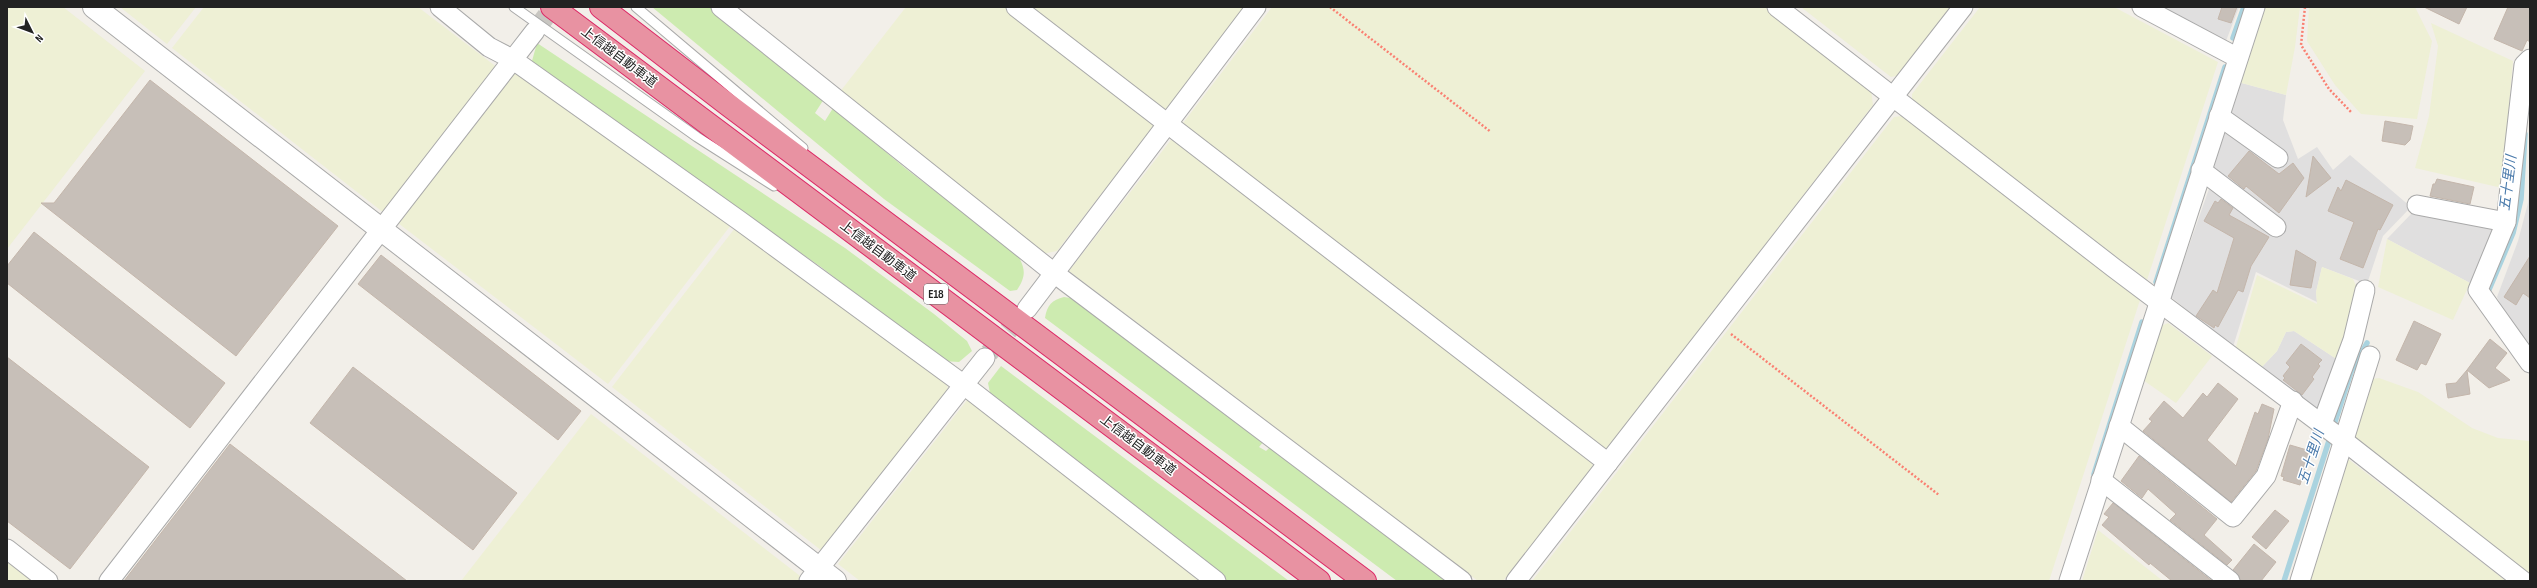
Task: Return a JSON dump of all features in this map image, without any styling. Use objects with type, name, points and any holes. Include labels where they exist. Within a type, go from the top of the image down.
[{"type":"highway","name":"上信越自動車道","points":[[552,7],[1319,581]]},
{"type":"highway","name":"上信越自動車道","points":[[601,7],[1365,581]]},
{"type":"street","points":[[94,7],[383,229],[821,577],[985,358]]},
{"type":"street","points":[[440,7],[489,47],[512,59],[740,221],[964,385],[1216,581]]},
{"type":"street","points":[[721,7],[1054,273],[1462,581]]},
{"type":"street","points":[[1016,7],[1608,463]]},
{"type":"street","points":[[1027,308],[1256,7]]},
{"type":"street","points":[[1777,7],[2158,302],[2293,401],[2522,581]]},
{"type":"street","points":[[1516,581],[1963,7]]},
{"type":"street","points":[[2142,7],[2238,58]]},
{"type":"street","points":[[2069,581],[2158,302],[2255,7]]},
{"type":"street","points":[[109,581],[535,31]]},
{"type":"street","points":[[2530,59],[2524,65],[2506,222],[2478,290],[2530,363]]},
{"type":"street","points":[[2219,116],[2278,158]]},
{"type":"street","points":[[2201,170],[2276,227]]},
{"type":"street","points":[[2417,205],[2506,222]]},
{"type":"street","points":[[2300,581],[2365,290]]},
{"type":"street","points":[[2333,433],[2370,356]]},
{"type":"street","points":[[2119,426],[2233,517],[2266,476],[2293,401]]},
{"type":"street","points":[[2101,480],[2230,581]]},
{"type":"street","points":[[7,549],[48,581]]},
{"type":"lane","points":[[514,7],[697,137],[888,258]]},
{"type":"lane","points":[[636,7],[904,235]]},
{"type":"path","points":[[1330,7],[1491,132]]},
{"type":"path","points":[[2305,7],[2301,45],[2329,89],[2352,113]]},
{"type":"path","points":[[1716,323],[1939,496]]},
{"type":"shaded area","points":[[2154,7],[2239,7],[2226,41]]},
{"type":"shaded area","points":[[2238,82],[2286,95],[2283,120],[2298,159],[2317,147],[2333,170],[2350,155],[2411,207],[2383,236],[2367,284],[2322,267],[2316,292],[2317,302],[2256,272],[2233,347],[2171,297],[2210,186],[2211,172]]},
{"type":"shaded area","points":[[2530,179],[2530,351],[2507,318],[2497,297],[2518,241],[2528,203]]},
{"type":"shaded area","points":[[2414,211],[2494,227],[2470,283],[2387,239]]},
{"type":"shaded area","points":[[2294,331],[2338,360],[2320,413],[2260,369],[2277,351],[2286,332]]},
{"type":"green space","points":[[7,7],[63,7],[145,71],[7,249]]},
{"type":"green space","points":[[120,7],[196,7],[167,44]]},
{"type":"green space","points":[[204,7],[418,7],[498,68],[384,213],[172,48]]},
{"type":"green space","points":[[652,7],[711,7],[824,99],[815,113],[825,121],[833,108],[905,168],[1017,254],[1024,272],[1022,281],[1017,290],[1010,291],[884,199]]},
{"type":"green space","points":[[906,7],[1010,7],[1154,120],[1154,126],[1057,251],[1042,254],[839,93]]},
{"type":"green space","points":[[1026,7],[1245,7],[1166,110],[1158,110]]},
{"type":"green space","points":[[1272,7],[1765,7],[1871,90],[1873,105],[1608,448],[1597,448],[1180,127]]},
{"type":"green space","points":[[1801,7],[1954,7],[1901,75],[1891,77]]},
{"type":"green space","points":[[1980,7],[2114,7],[2218,62],[2147,280],[1912,101],[1912,94]]},
{"type":"green space","points":[[2261,7],[2300,7],[2295,47],[2286,95],[2238,82]]},
{"type":"green space","points":[[2309,7],[2415,7],[2432,41],[2417,119],[2361,114],[2335,85],[2307,41]]},
{"type":"green space","points":[[2431,23],[2513,61],[2502,188],[2415,168],[2429,116],[2438,46]]},
{"type":"green space","points":[[537,43],[845,248],[934,314],[967,341],[972,351],[959,362],[943,361],[821,267],[537,69],[532,61]]},
{"type":"green space","points":[[515,73],[731,225],[608,384],[398,223]]},
{"type":"green space","points":[[1902,116],[2140,300],[2049,581],[1532,581],[1894,117]]},
{"type":"green space","points":[[1174,136],[1591,456],[1593,468],[1503,581],[1478,581],[1069,271]]},
{"type":"green space","points":[[735,228],[947,382],[948,392],[822,551],[612,387]]},
{"type":"green space","points":[[2387,239],[2470,283],[2453,320],[2378,287]]},
{"type":"green space","points":[[2322,267],[2353,279],[2359,292],[2338,360],[2294,331],[2286,332],[2277,351],[2260,369],[2235,350],[2257,275],[2317,304],[2316,292]]},
{"type":"green space","points":[[1064,297],[1076,299],[1265,440],[1259,447],[1266,451],[1272,445],[1451,581],[1397,581],[1045,318],[1049,306],[1056,300]]},
{"type":"green space","points":[[2168,323],[2212,356],[2176,403],[2143,380],[2161,326]]},
{"type":"green space","points":[[1001,366],[1289,581],[1226,581],[991,398],[988,383]]},
{"type":"green space","points":[[2379,378],[2418,392],[2472,428],[2498,438],[2530,441],[2530,577],[2357,444],[2355,433],[2372,379]]},
{"type":"green space","points":[[968,399],[1201,581],[860,581],[838,564]]},
{"type":"green space","points":[[591,414],[804,579],[802,581],[461,581]]},
{"type":"green space","points":[[2348,459],[2506,581],[2306,581],[2343,463]]},
{"type":"green space","points":[[2098,530],[2163,581],[2082,581]]},
{"type":"green space","points":[[7,557],[39,581],[7,581]]},
{"type":"building","points":[[2222,7],[2237,7],[2231,23],[2218,19]]},
{"type":"building","points":[[2424,7],[2467,7],[2459,24]]},
{"type":"building","points":[[2508,7],[2530,7],[2530,42],[2527,40],[2522,51],[2494,39]]},
{"type":"building","points":[[150,80],[338,226],[236,356],[41,203],[54,203]]},
{"type":"building","points":[[2385,121],[2413,126],[2410,140],[2405,145],[2382,141]]},
{"type":"building","points":[[2249,151],[2279,174],[2293,163],[2304,178],[2279,213],[2246,186],[2244,189],[2228,176]]},
{"type":"building","points":[[2313,156],[2331,178],[2306,197]]},
{"type":"building","points":[[2437,179],[2474,187],[2470,204],[2430,196],[2433,184],[2435,184]]},
{"type":"building","points":[[2346,180],[2393,205],[2380,230],[2378,229],[2363,268],[2340,259],[2354,222],[2328,211],[2338,187],[2341,191]]},
{"type":"building","points":[[2221,199],[2233,208],[2229,215],[2269,237],[2251,266],[2243,292],[2238,290],[2218,327],[2215,325],[2214,328],[2196,316],[2213,290],[2217,293],[2234,238],[2204,221],[2215,201],[2218,203]]},
{"type":"building","points":[[34,232],[225,383],[190,428],[7,283],[7,266]]},
{"type":"building","points":[[2296,250],[2316,262],[2311,288],[2290,285]]},
{"type":"building","points":[[381,255],[581,411],[558,440],[358,284]]},
{"type":"building","points":[[2530,256],[2530,298],[2523,293],[2516,305],[2504,297]]},
{"type":"building","points":[[2414,321],[2441,334],[2426,365],[2421,363],[2417,370],[2396,360]]},
{"type":"building","points":[[2490,339],[2507,353],[2495,368],[2510,380],[2489,388],[2467,370]]},
{"type":"building","points":[[2301,344],[2322,360],[2318,364],[2320,366],[2312,377],[2314,379],[2302,395],[2283,380],[2285,378],[2283,376],[2290,367],[2286,363]]},
{"type":"building","points":[[7,357],[149,467],[70,569],[7,521]]},
{"type":"building","points":[[353,367],[517,493],[473,550],[310,423]]},
{"type":"building","points":[[2467,370],[2470,394],[2448,398],[2446,384],[2456,383]]},
{"type":"building","points":[[2218,383],[2238,399],[2207,440],[2236,466],[2255,412],[2258,414],[2262,404],[2274,409],[2268,439],[2256,471],[2231,502],[2143,431],[2152,421],[2149,419],[2164,401],[2183,418],[2203,393],[2207,397]]},
{"type":"building","points":[[230,444],[407,581],[124,581]]},
{"type":"building","points":[[2290,445],[2307,450],[2306,453],[2309,454],[2300,485],[2283,480],[2284,477],[2281,476]]},
{"type":"building","points":[[2139,456],[2217,519],[2204,535],[2232,560],[2227,565],[2170,520],[2176,514],[2148,489],[2142,498],[2121,481]]},
{"type":"building","points":[[2113,503],[2212,581],[2172,581],[2150,563],[2149,565],[2102,525],[2109,517],[2104,514]]},
{"type":"building","points":[[2275,510],[2289,521],[2266,549],[2252,537]]},
{"type":"building","points":[[2254,544],[2276,562],[2261,581],[2241,581],[2233,570]]},
{"type":"waterway","points":[[2233,38],[2244,7]]},
{"type":"waterway","points":[[2156,282],[2225,67]]},
{"type":"waterway","name":"五十里川","points":[[2488,292],[2513,233],[2521,199],[2525,134]]},
{"type":"waterway","points":[[2094,474],[2142,322]]},
{"type":"waterway","name":"五十里川","points":[[2284,581],[2351,372],[2367,343]]},
{"type":"tunnel","points":[[535,31],[553,7]]},
{"type":"tunnel","points":[[989,353],[1026,310]]}]
